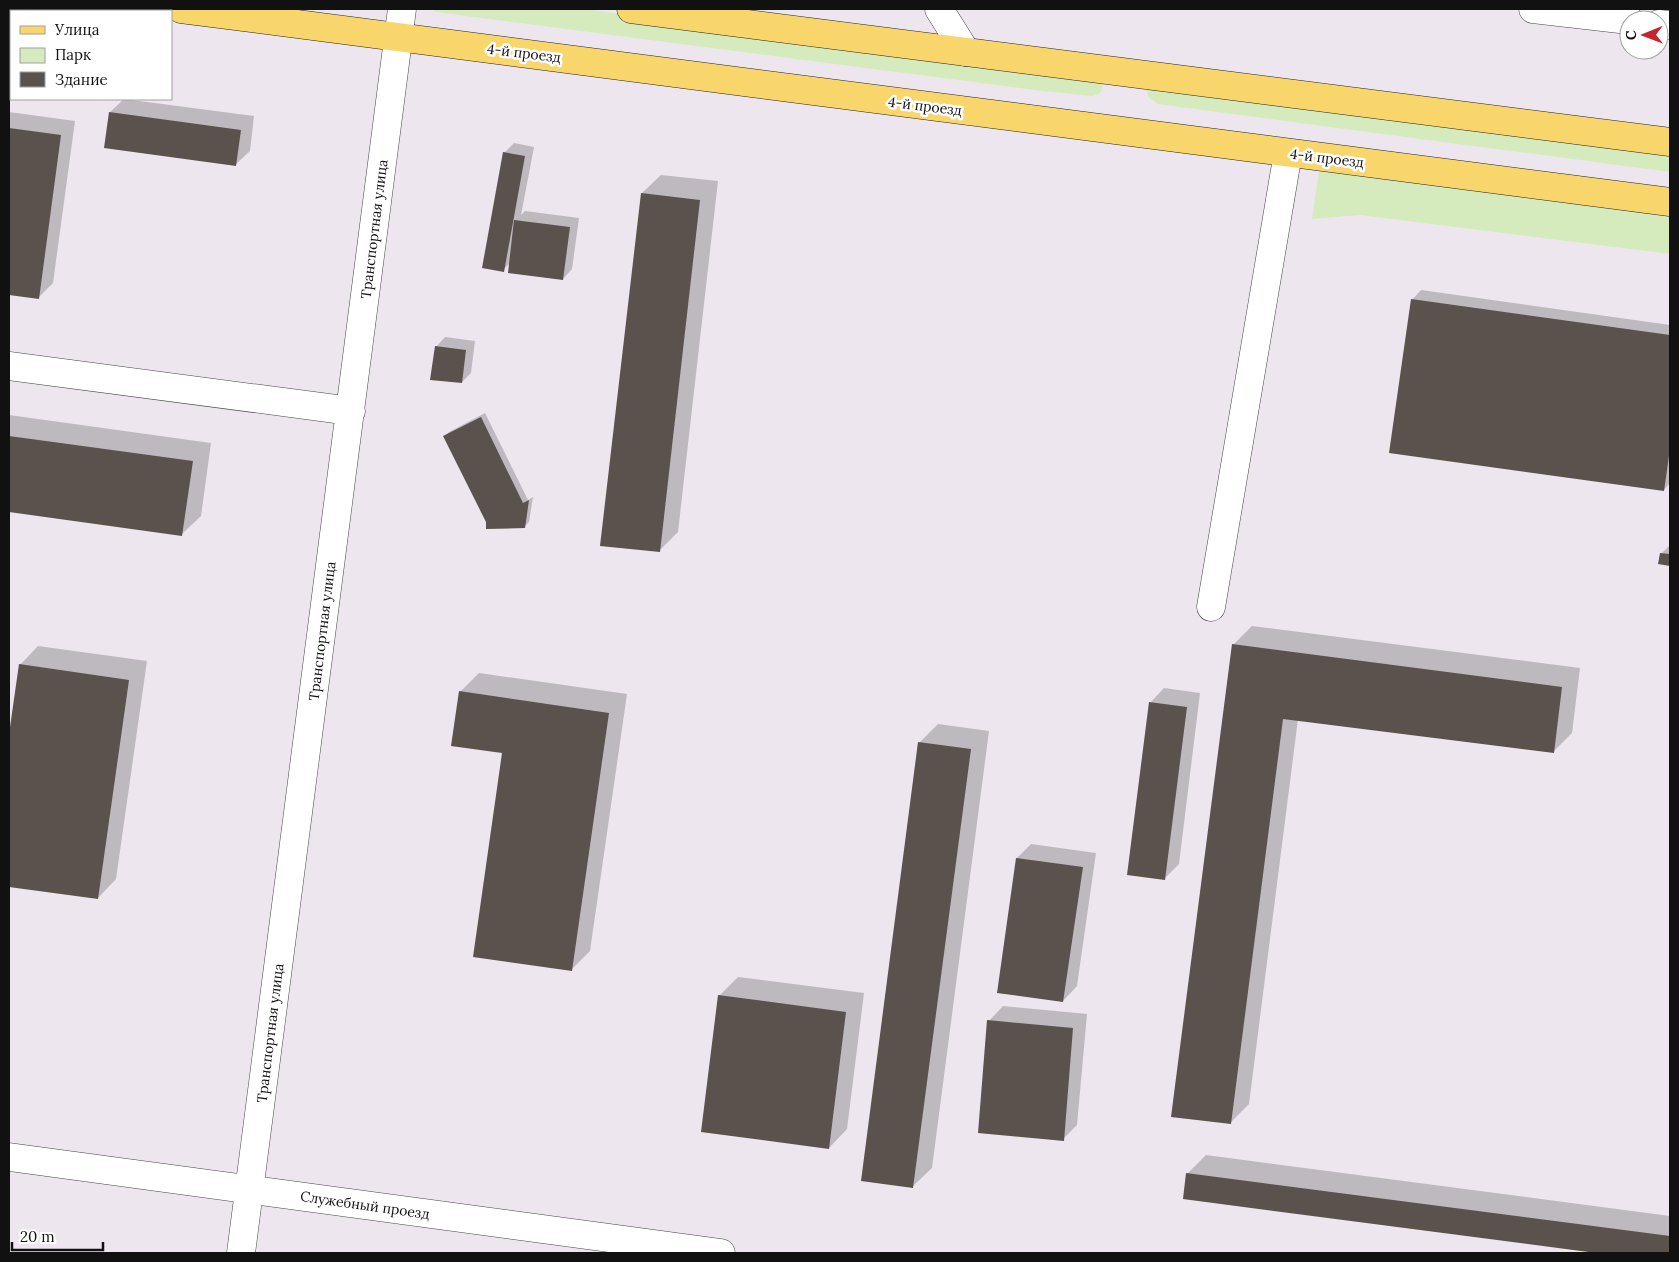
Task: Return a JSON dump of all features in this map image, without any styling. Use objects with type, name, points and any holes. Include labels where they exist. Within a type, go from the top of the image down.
[{"type":"main road","name":"4-й проезд","points":[[180,9],[1670,202]]},
{"type":"main road","points":[[631,9],[1670,142]]},
{"type":"street","name":"Транспортная улица","points":[[241,1253],[402,9]]},
{"type":"street","points":[[939,9],[966,52]]},
{"type":"street","points":[[1532,9],[1619,19]]},
{"type":"street","points":[[1211,607],[1288,153]]},
{"type":"street","points":[[9,366],[350,411]]},
{"type":"street","name":"Служебный проезд","points":[[9,1157],[721,1253]]},
{"type":"shaded area","points":[[9,9],[1670,9],[1670,1253],[9,1253]]},
{"type":"green space","points":[[432,9],[584,9],[1093,73],[1103,83],[1103,86],[1100,92],[1092,96],[1035,90],[436,12]]},
{"type":"green space","points":[[1148,86],[1670,150],[1670,172],[1158,104],[1148,97]]},
{"type":"green space","points":[[1325,166],[1670,207],[1670,254],[1360,215],[1312,219],[1319,171]]},
{"type":"building","points":[[109,112],[241,130],[236,166],[104,148]]},
{"type":"building","points":[[9,128],[61,135],[39,299],[9,295]]},
{"type":"building","points":[[503,152],[525,156],[504,272],[482,268]]},
{"type":"building","points":[[641,193],[700,200],[660,552],[600,546]]},
{"type":"building","points":[[514,220],[570,227],[563,280],[508,273]]},
{"type":"building","points":[[1411,299],[1670,335],[1670,449],[1664,491],[1389,453]]},
{"type":"building","points":[[435,346],[466,350],[462,383],[430,380]]},
{"type":"building","points":[[481,417],[523,503],[529,500],[525,528],[486,529],[486,522],[443,436]]},
{"type":"building","points":[[9,436],[193,461],[182,536],[9,512]]},
{"type":"building","points":[[1660,553],[1670,554],[1670,566],[1658,564]]},
{"type":"building","points":[[1232,644],[1562,687],[1554,753],[1283,719],[1231,1124],[1171,1117]]},
{"type":"building","points":[[19,664],[129,680],[98,899],[9,887],[9,734]]},
{"type":"building","points":[[459,691],[609,713],[572,971],[473,957],[502,753],[451,746]]},
{"type":"building","points":[[1149,702],[1187,707],[1165,880],[1127,875]]},
{"type":"building","points":[[918,742],[971,749],[913,1188],[861,1181]]},
{"type":"building","points":[[1016,858],[1083,867],[1063,1002],[997,993]]},
{"type":"building","points":[[718,995],[846,1012],[829,1149],[701,1132]]},
{"type":"building","points":[[987,1020],[1073,1028],[1064,1141],[978,1133]]},
{"type":"building","points":[[1186,1173],[1670,1236],[1670,1253],[1596,1253],[1183,1199]]}]
